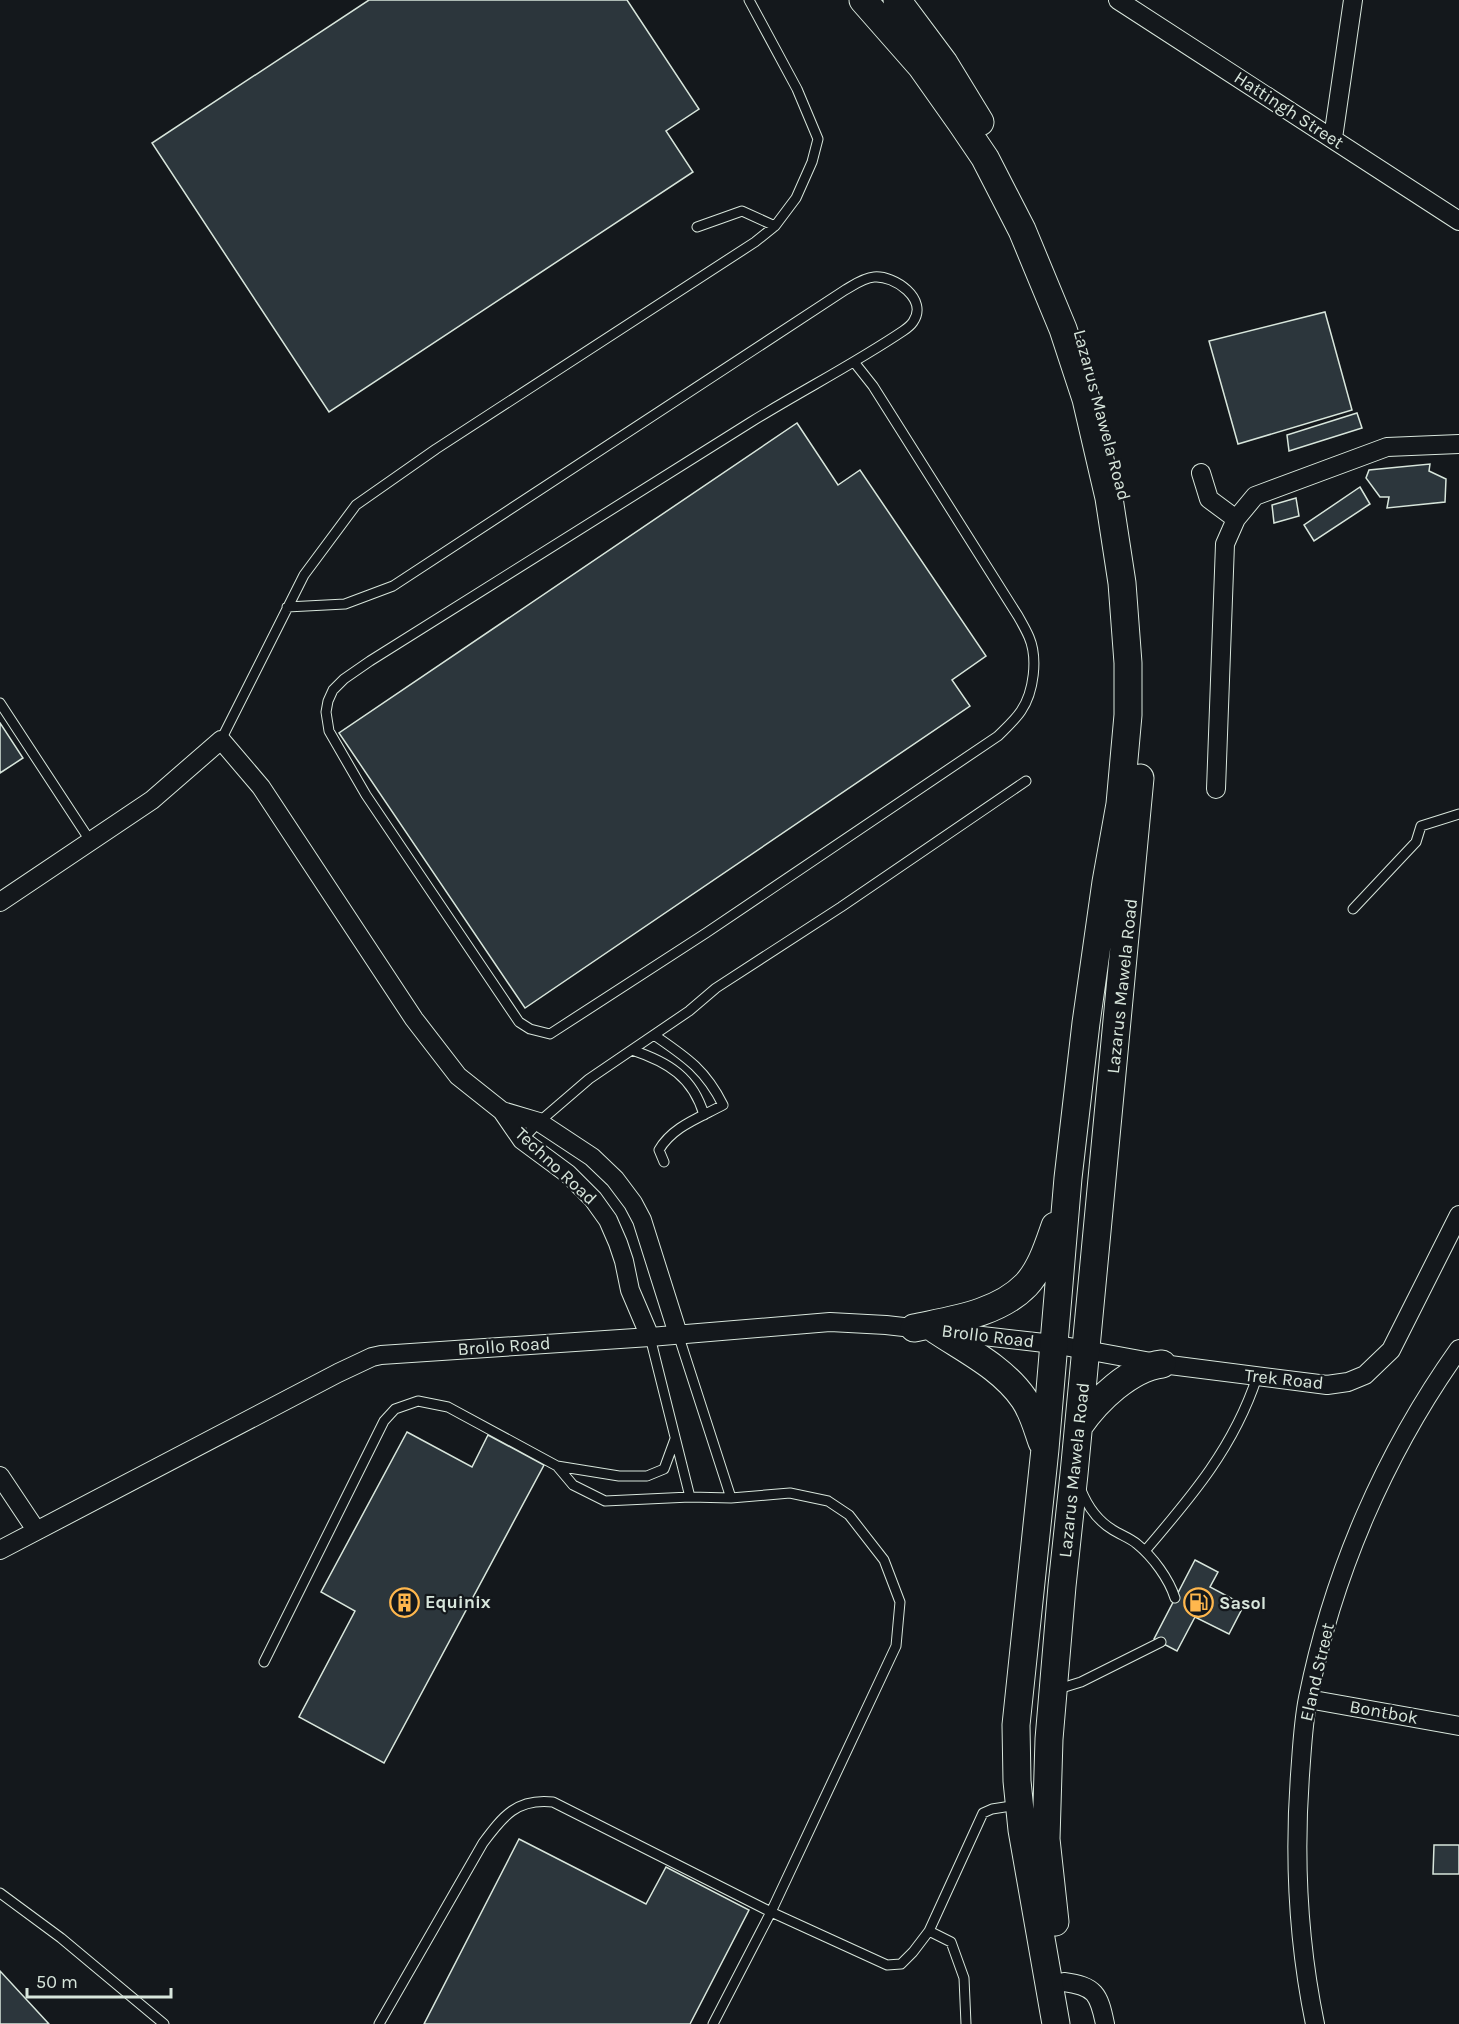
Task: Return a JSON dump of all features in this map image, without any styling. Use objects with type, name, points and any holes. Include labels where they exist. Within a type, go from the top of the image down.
[{"type":"main road","name":"Lazarus Mawela Road","points":[[863,0],[921,66],[948,104],[985,158],[1018,221],[1074,360],[1109,498],[1122,583],[1128,663],[1128,715],[1120,804],[1106,882],[1086,1023],[1068,1178],[1045,1449],[1017,1704],[1017,1771],[1033,1802],[1047,1862],[1072,2024]]},
{"type":"main road","name":"Lazarus Mawela Road","points":[[897,0],[944,63],[1006,163],[1033,213],[1077,320],[1117,457],[1132,537],[1143,654],[1144,703],[1140,785],[1053,1691],[1025,1851],[1056,2024]]},
{"type":"main road","points":[[925,1329],[1008,1299],[1027,1284],[1035,1274],[1048,1247],[1068,1178]]},
{"type":"main road","points":[[925,1329],[989,1364],[1009,1381],[1024,1399],[1034,1418],[1045,1449]]},
{"type":"main road","points":[[1079,1426],[1093,1407],[1109,1392],[1149,1366],[1162,1364]]},
{"type":"street","name":"Hattingh Street","points":[[1118,0],[1459,221]]},
{"type":"street","points":[[1334,138],[1353,0]]},
{"type":"street","points":[[1216,789],[1225,544],[1236,519],[1256,495],[1388,447],[1459,444]]},
{"type":"street","points":[[1201,473],[1209,499],[1236,519]]},
{"type":"street","points":[[0,902],[152,800],[221,740],[261,787],[434,1046],[458,1076],[502,1111]]},
{"type":"street","name":"Techno Road","points":[[502,1111],[539,1122],[592,1157],[615,1179],[633,1203],[642,1220],[678,1334]]},
{"type":"street","name":"Techno Road","points":[[502,1111],[522,1140],[580,1185],[608,1220],[624,1261],[630,1290],[650,1337]]},
{"type":"street","name":"Trek Road","points":[[1053,1344],[1162,1364],[1257,1377],[1326,1385],[1348,1382],[1365,1376],[1391,1350],[1459,1215]]},
{"type":"street","name":"Brollo Road","points":[[0,1550],[372,1357],[381,1355],[830,1322],[925,1329],[1053,1344]]},
{"type":"street","name":"Eland Street","points":[[1315,2024],[1308,1994],[1298,1894],[1299,1791],[1308,1699],[1322,1641],[1342,1576],[1362,1523],[1396,1450],[1418,1411],[1459,1349]]},
{"type":"street","points":[[0,1476],[36,1530]]},
{"type":"street","name":"Bontbok","points":[[1308,1699],[1459,1726]]},
{"type":"street","points":[[1064,1982],[1081,1984],[1096,1994],[1100,1999],[1105,2024]]},
{"type":"lane","points":[[221,740],[304,575],[356,505],[436,449],[754,242],[775,226],[796,198],[812,162],[818,139],[796,89],[749,0]]},
{"type":"lane","points":[[696,227],[742,211],[775,226]]},
{"type":"lane","points":[[287,607],[345,604],[393,586],[845,290],[872,277],[892,279],[901,285],[915,301],[917,311],[913,322],[854,362],[754,420],[370,661],[344,679],[333,690],[328,700],[326,712],[329,731],[366,795],[519,1022],[530,1029],[550,1034],[998,736],[1021,711],[1032,684],[1033,656],[1030,639],[1018,616],[873,386],[854,362]]},
{"type":"lane","points":[[0,703],[91,842]]},
{"type":"lane","points":[[522,1140],[588,1079],[689,1011],[716,988],[841,907],[1026,781]]},
{"type":"lane","points":[[1353,909],[1416,842],[1421,826],[1459,814]]},
{"type":"lane","points":[[654,1035],[688,1058],[707,1077],[723,1105],[681,1127],[666,1138],[658,1150],[664,1162]]},
{"type":"lane","points":[[632,1050],[655,1058],[676,1071],[692,1088],[704,1115]]},
{"type":"lane","points":[[678,1334],[731,1498]]},
{"type":"lane","points":[[650,1337],[690,1497]]},
{"type":"lane","points":[[1145,1551],[1217,1461],[1244,1415],[1257,1377]]},
{"type":"lane","points":[[264,1662],[384,1421],[395,1409],[418,1401],[448,1407],[557,1466],[619,1476],[647,1476],[664,1469],[675,1439]]},
{"type":"lane","points":[[557,1466],[573,1485],[605,1501],[690,1497],[731,1498],[790,1493],[828,1501],[849,1515],[884,1560],[900,1602],[896,1646],[771,1912],[713,2024]]},
{"type":"lane","points":[[1074,1474],[1086,1501],[1096,1516],[1111,1529],[1136,1543],[1145,1551],[1166,1579],[1176,1598]]},
{"type":"lane","points":[[1053,1691],[1081,1682],[1161,1642]]},
{"type":"lane","points":[[379,2024],[483,1843],[497,1823],[513,1808],[536,1800],[553,1802],[771,1912],[887,1965],[901,1964],[929,1931],[982,1813],[992,1809],[1033,1802]]},
{"type":"lane","points":[[0,1893],[61,1938],[164,2024]]},
{"type":"lane","points":[[929,1931],[951,1942],[964,1978],[966,2024]]},
{"type":"building","points":[[369,0],[627,0],[699,109],[666,131],[693,172],[329,412],[152,143]]},
{"type":"building","points":[[1325,312],[1352,410],[1238,444],[1209,341]]},
{"type":"building","points":[[1357,413],[1362,428],[1289,451],[1287,435]]},
{"type":"building","points":[[797,423],[838,485],[860,470],[986,656],[952,680],[970,706],[525,1008],[339,733]]},
{"type":"building","points":[[1430,464],[1429,471],[1446,479],[1445,502],[1387,508],[1389,497],[1380,497],[1366,478],[1369,470]]},
{"type":"building","points":[[1360,487],[1370,504],[1314,541],[1304,525]]},
{"type":"building","points":[[1296,498],[1299,516],[1274,523],[1272,505]]},
{"type":"building","points":[[0,723],[23,758],[0,773]]},
{"type":"building","name":"Equinix","points":[[407,1432],[472,1467],[488,1435],[544,1465],[384,1763],[299,1717],[355,1611],[321,1592]]},
{"type":"building","points":[[1195,1560],[1218,1572],[1210,1587],[1244,1605],[1229,1634],[1195,1617],[1177,1651],[1154,1639]]},
{"type":"building","points":[[519,1839],[646,1904],[666,1867],[749,1910],[690,2024],[424,2024]]},
{"type":"building","points":[[1434,1845],[1459,1845],[1459,1874],[1433,1874]]},
{"type":"building","points":[[0,1971],[49,2024],[0,2024]]},
{"type":"place","name":"Equinix","points":[[404,1602]]},
{"type":"place","name":"Sasol","points":[[1198,1603]]}]
